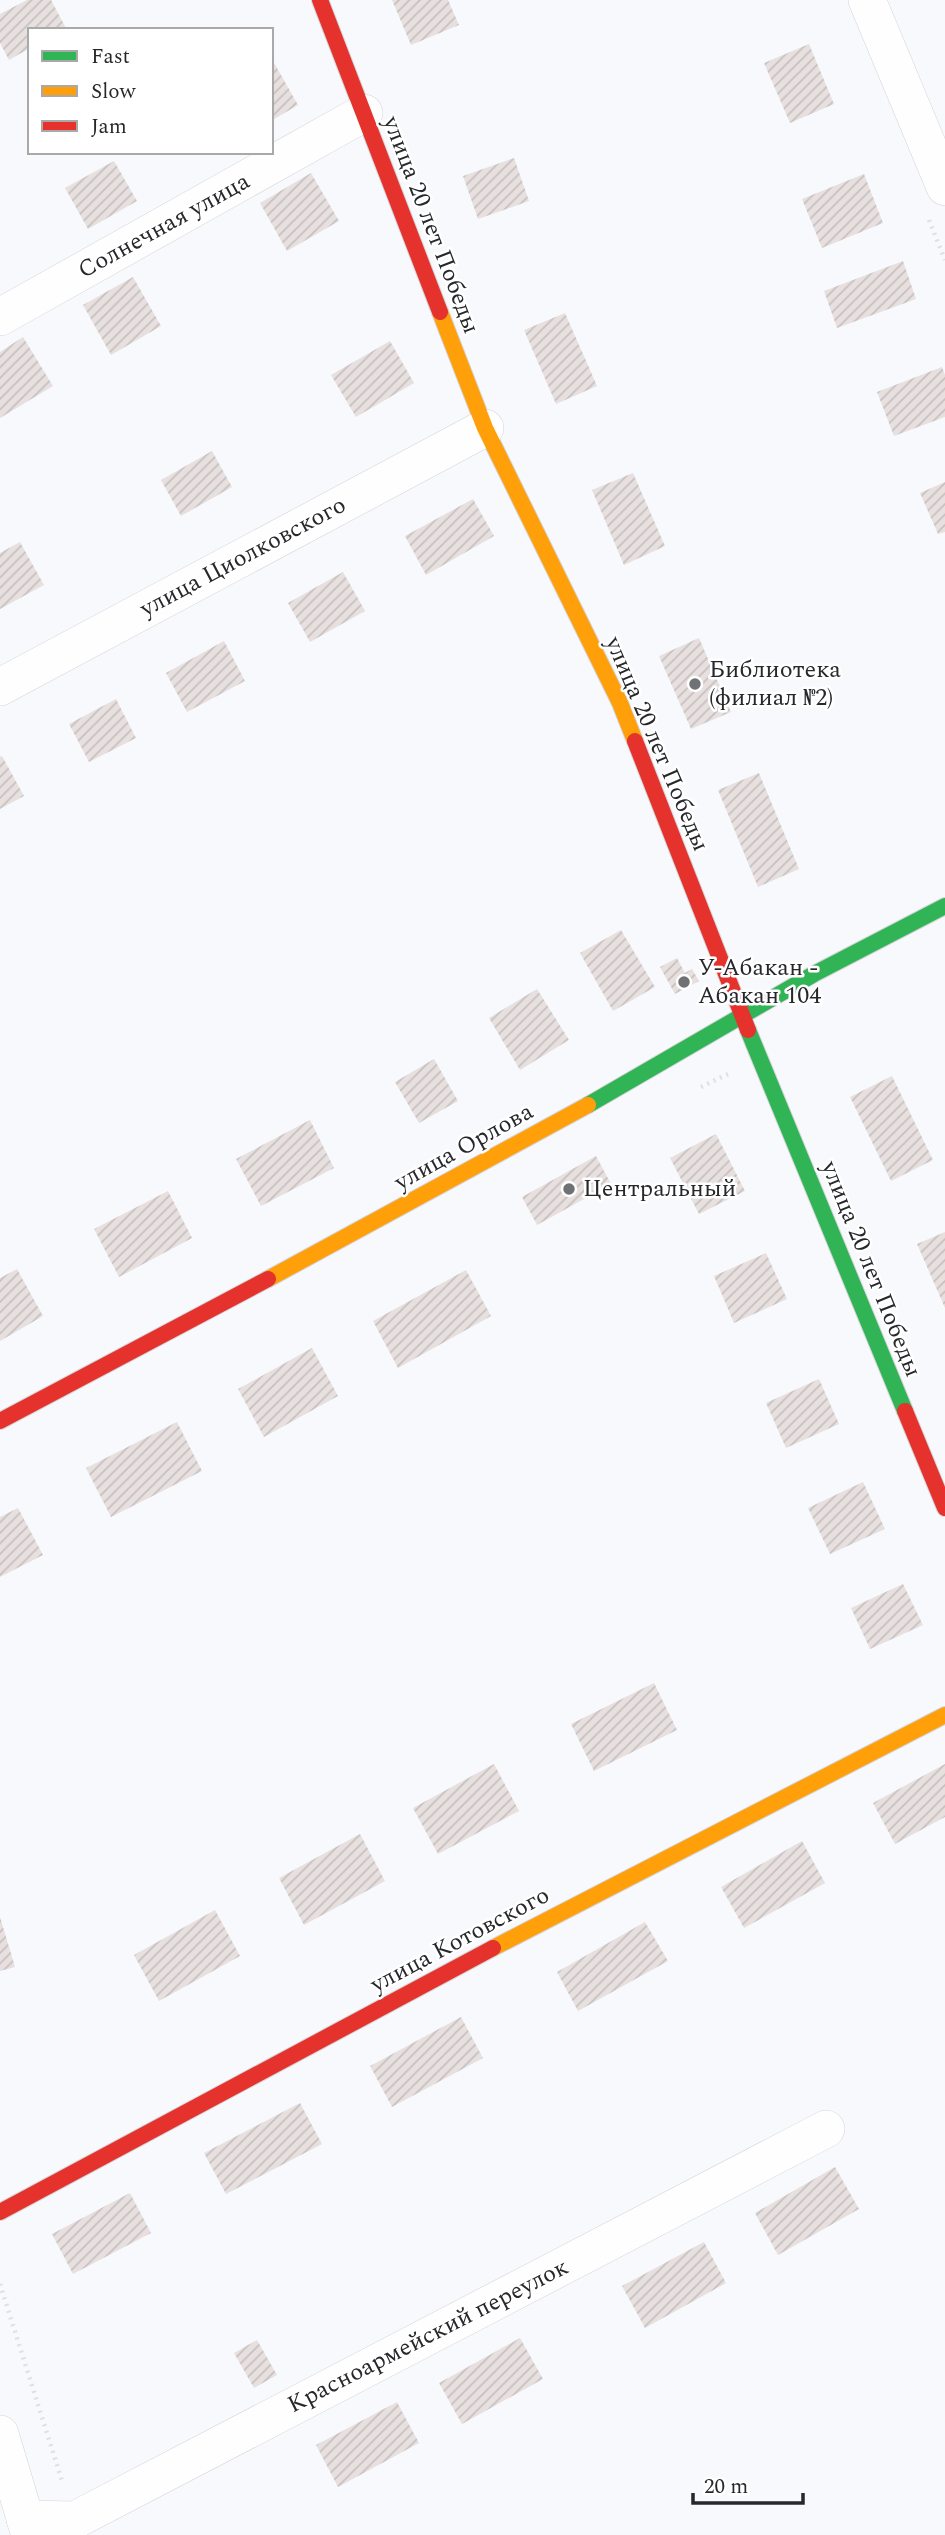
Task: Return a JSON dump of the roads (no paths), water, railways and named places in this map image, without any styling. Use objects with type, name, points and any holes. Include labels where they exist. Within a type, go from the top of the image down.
[{"type":"street","name":"улица 20 лет Победы","points":[[320,0],[485,428],[620,703],[742,1014],[945,1508]]},
{"type":"street","points":[[867,0],[945,187]]},
{"type":"street","name":"Солнечная улица","points":[[0,317],[364,113]]},
{"type":"street","name":"улица Циолковского","points":[[0,687],[485,428]]},
{"type":"street","name":"улица Орлова","points":[[0,1421],[204,1315],[566,1117],[742,1014],[945,906]]},
{"type":"street","name":"улица Котовского","points":[[0,2212],[415,1988],[945,1715]]},
{"type":"street","name":"Красноармейский переулок","points":[[28,2527],[75,2520],[826,2129]]},
{"type":"street","points":[[0,2434],[28,2527]]},
{"type":"place","name":"Библиотека (филиал №2)","points":[[695,684]]},
{"type":"place","name":"У-Абакан - Абакан 104","points":[[684,982]]},
{"type":"place","name":"Центральный","points":[[569,1189]]}]
